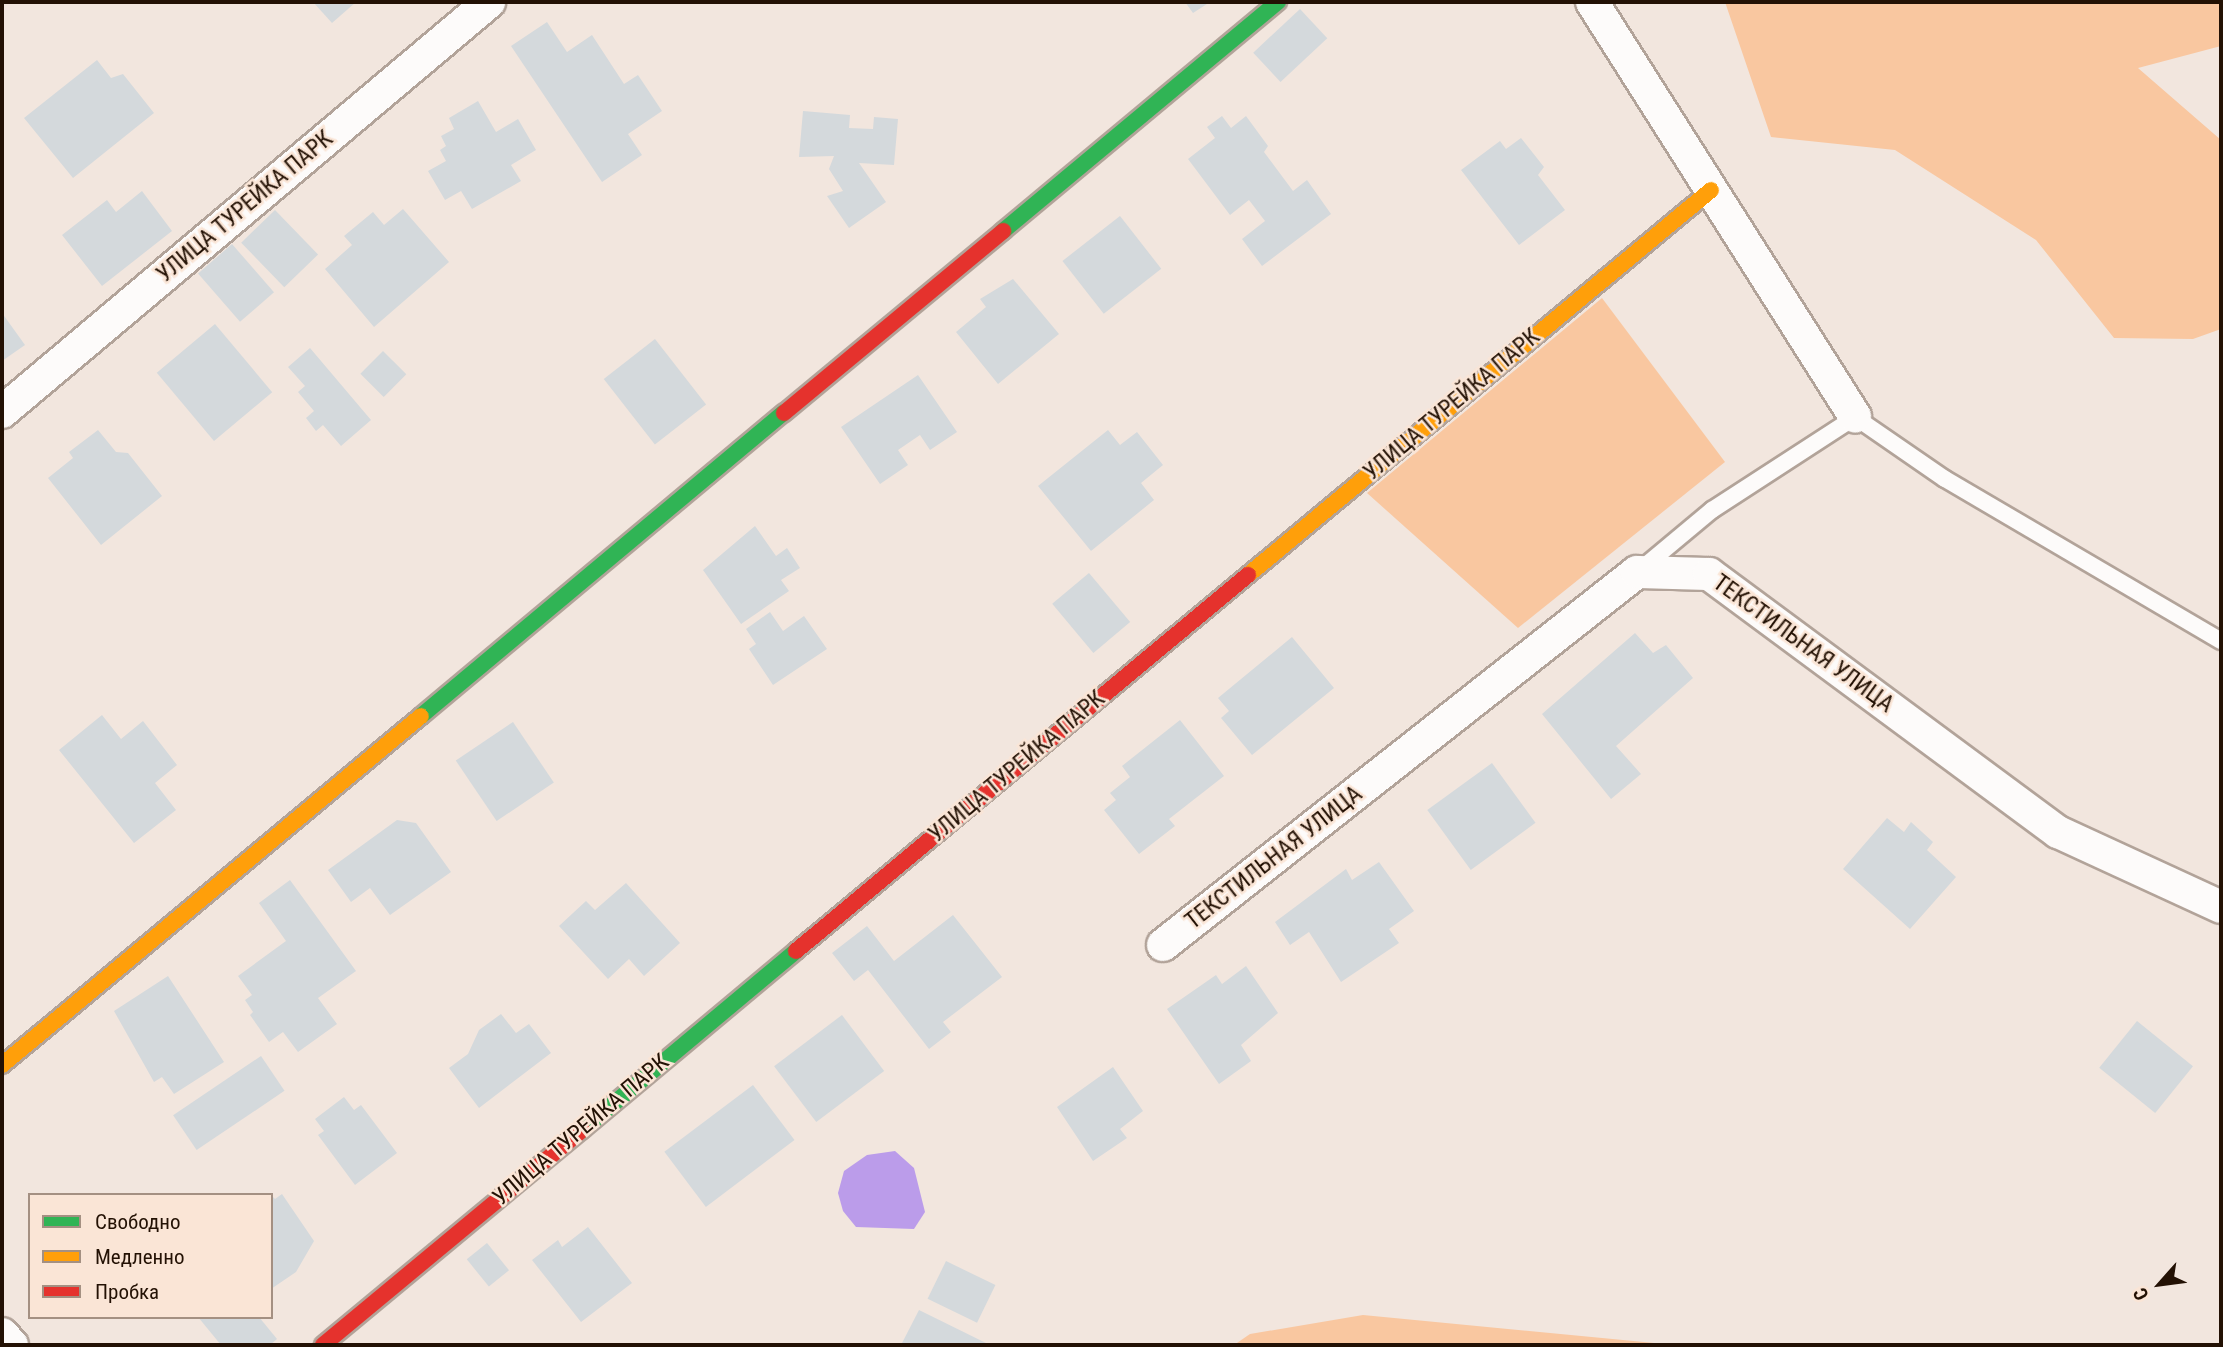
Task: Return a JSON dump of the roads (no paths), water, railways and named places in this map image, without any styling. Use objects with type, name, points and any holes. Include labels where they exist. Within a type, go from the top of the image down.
[{"type":"street","name":"УЛИЦА ТУРЕЙКА ПАРК","points":[[2,412],[489,2]]},
{"type":"street","points":[[2,1065],[1278,2]]},
{"type":"street","points":[[1592,2],[1855,417]]},
{"type":"street","name":"УЛИЦА ТУРЕЙКА ПАРК","points":[[323,1345],[1711,190]]},
{"type":"street","name":"ТЕКСТИЛЬНАЯ УЛИЦА","points":[[1163,945],[1637,572],[1709,574],[2058,832],[2221,908]]},
{"type":"street","points":[[2,1334],[12,1345]]},
{"type":"lane","points":[[1637,572],[1712,510],[1855,417],[1945,479],[2221,641]]}]
